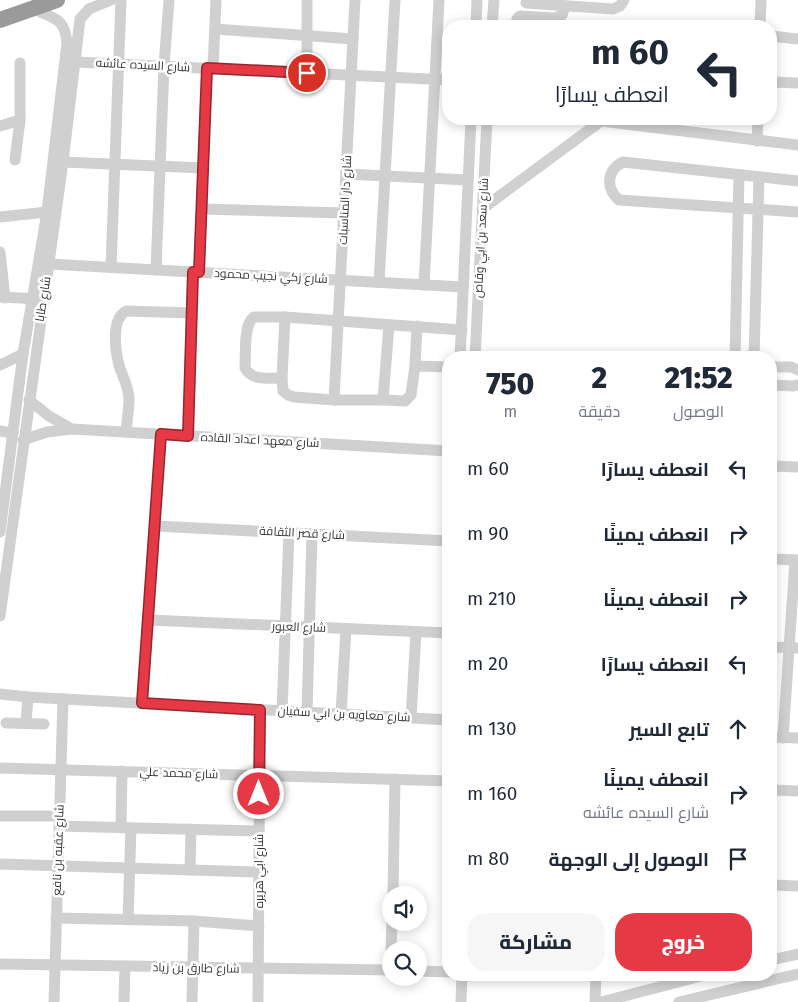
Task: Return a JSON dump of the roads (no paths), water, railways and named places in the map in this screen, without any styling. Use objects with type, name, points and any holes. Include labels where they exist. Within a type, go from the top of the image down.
[{"type":"highway","points":[[0,20],[57,0]]},
{"type":"street","name":"شارع طابا","points":[[0,616],[29,400],[37,299],[47,212],[72,44],[80,19],[84,13],[97,5],[111,0]]},
{"type":"street","points":[[111,267],[121,0]]},
{"type":"street","points":[[156,270],[164,66],[169,0]]},
{"type":"street","points":[[188,436],[192,314],[202,209],[203,168],[216,0]]},
{"type":"street","points":[[307,0],[307,73]]},
{"type":"street","name":"شارع دار المناسبات","points":[[334,400],[356,0]]},
{"type":"street","points":[[379,282],[395,0]]},
{"type":"street","points":[[424,285],[439,0]]},
{"type":"street","points":[[476,20],[477,0]]},
{"type":"street","points":[[492,20],[494,0]]},
{"type":"street","points":[[526,16],[526,1],[565,6],[594,4],[613,9],[620,6],[624,0]]},
{"type":"street","points":[[760,20],[761,0]]},
{"type":"street","points":[[551,20],[559,17],[564,12],[565,6]]},
{"type":"street","points":[[33,9],[59,22],[72,44]]},
{"type":"street","points":[[518,20],[518,17],[526,16],[539,20]]},
{"type":"street","points":[[215,30],[353,39]]},
{"type":"street","points":[[777,36],[798,38]]},
{"type":"street","name":"شارع طابا","points":[[0,532],[24,354],[37,299],[49,264],[76,62],[72,44]]},
{"type":"street","name":"شارع السيده عائشه","points":[[76,62],[442,80]]},
{"type":"street","points":[[15,160],[20,120],[20,63]]},
{"type":"street","points":[[777,82],[798,83]]},
{"type":"street","points":[[0,126],[20,120]]},
{"type":"street","name":"شارع سعد بن ابي وقاص","points":[[460,351],[471,125]]},
{"type":"street","name":"شارع سعد بن ابي وقاص","points":[[475,351],[487,125]]},
{"type":"street","points":[[482,209],[591,125]]},
{"type":"street","points":[[636,125],[798,145]]},
{"type":"street","points":[[757,141],[758,125]]},
{"type":"street","points":[[63,162],[203,168]]},
{"type":"street","points":[[798,181],[624,162],[615,167],[609,180],[612,193],[618,200],[798,212]]},
{"type":"street","points":[[346,174],[468,180]]},
{"type":"street","points":[[735,351],[739,175]]},
{"type":"street","points":[[754,351],[759,177]]},
{"type":"street","points":[[202,209],[344,213]]},
{"type":"street","points":[[0,217],[47,212]]},
{"type":"street","points":[[0,252],[2,298],[37,299]]},
{"type":"street","name":"شارع زكي نجيب محمود","points":[[49,264],[463,287]]},
{"type":"street","points":[[126,432],[129,398],[127,386],[118,364],[116,338],[116,322],[120,314],[126,311],[192,314]]},
{"type":"street","points":[[282,378],[256,377],[247,372],[245,368],[247,326],[254,317],[286,317],[462,330]]},
{"type":"street","points":[[286,317],[282,388],[288,395],[334,400],[408,399],[413,390],[417,326]]},
{"type":"street","points":[[383,400],[389,324]]},
{"type":"street","points":[[0,365],[24,354]]},
{"type":"street","points":[[415,366],[442,367]]},
{"type":"street","points":[[777,367],[798,370]]},
{"type":"street","points":[[777,385],[798,385]]},
{"type":"street","name":"شارع معهد اعداد القاده","points":[[29,400],[49,416],[72,429]]},
{"type":"street","name":"شارع معهد اعداد القاده","points":[[23,440],[47,432],[72,429],[442,451]]},
{"type":"street","points":[[0,431],[14,433]]},
{"type":"street","points":[[142,703],[161,434]]},
{"type":"street","points":[[0,454],[11,449]]},
{"type":"street","points":[[777,466],[798,467]]},
{"type":"street","name":"شارع قصر الثقافة","points":[[156,526],[442,541]]},
{"type":"street","points":[[282,711],[289,533]]},
{"type":"street","points":[[308,712],[312,534]]},
{"type":"street","points":[[777,559],[797,560],[794,647],[783,738]]},
{"type":"street","name":"شارع العبور","points":[[149,620],[442,633]]},
{"type":"street","points":[[341,714],[346,629]]},
{"type":"street","points":[[411,718],[416,632]]},
{"type":"street","points":[[777,646],[794,647]]},
{"type":"street","name":"شارع معاويه بن ابي سفيان","points":[[0,694],[442,720]]},
{"type":"street","points":[[26,723],[28,697]]},
{"type":"street","name":"شارع عقبه بن نافع","points":[[54,1002],[63,699]]},
{"type":"street","name":"شارع ابي هريره","points":[[258,1002],[260,710]]},
{"type":"street","points":[[6,722],[44,724]]},
{"type":"street","points":[[777,738],[798,738]]},
{"type":"street","name":"شارع محمد علي","points":[[0,768],[442,781]]},
{"type":"street","points":[[122,772],[130,868],[128,920]]},
{"type":"street","points":[[392,886],[395,779]]},
{"type":"street","points":[[777,790],[798,791]]},
{"type":"street","points":[[0,816],[126,828],[259,831]]},
{"type":"street","points":[[190,870],[191,830]]},
{"type":"street","points":[[0,864],[259,872]]},
{"type":"street","points":[[777,885],[798,886]]},
{"type":"street","points":[[56,918],[194,921],[259,926]]},
{"type":"street","points":[[192,1002],[194,921]]},
{"type":"street","points":[[777,959],[798,954]]},
{"type":"street","name":"شارع طارق بن زياد","points":[[0,964],[382,970]]},
{"type":"street","points":[[124,1002],[125,966]]},
{"type":"street","points":[[427,971],[442,972]]},
{"type":"street","points":[[777,979],[798,974]]},
{"type":"street","points":[[461,1002],[462,981]]},
{"type":"street","points":[[595,1002],[596,981]]},
{"type":"street","points":[[601,1002],[682,981]]},
{"type":"street","points":[[678,1002],[770,981]]}]
